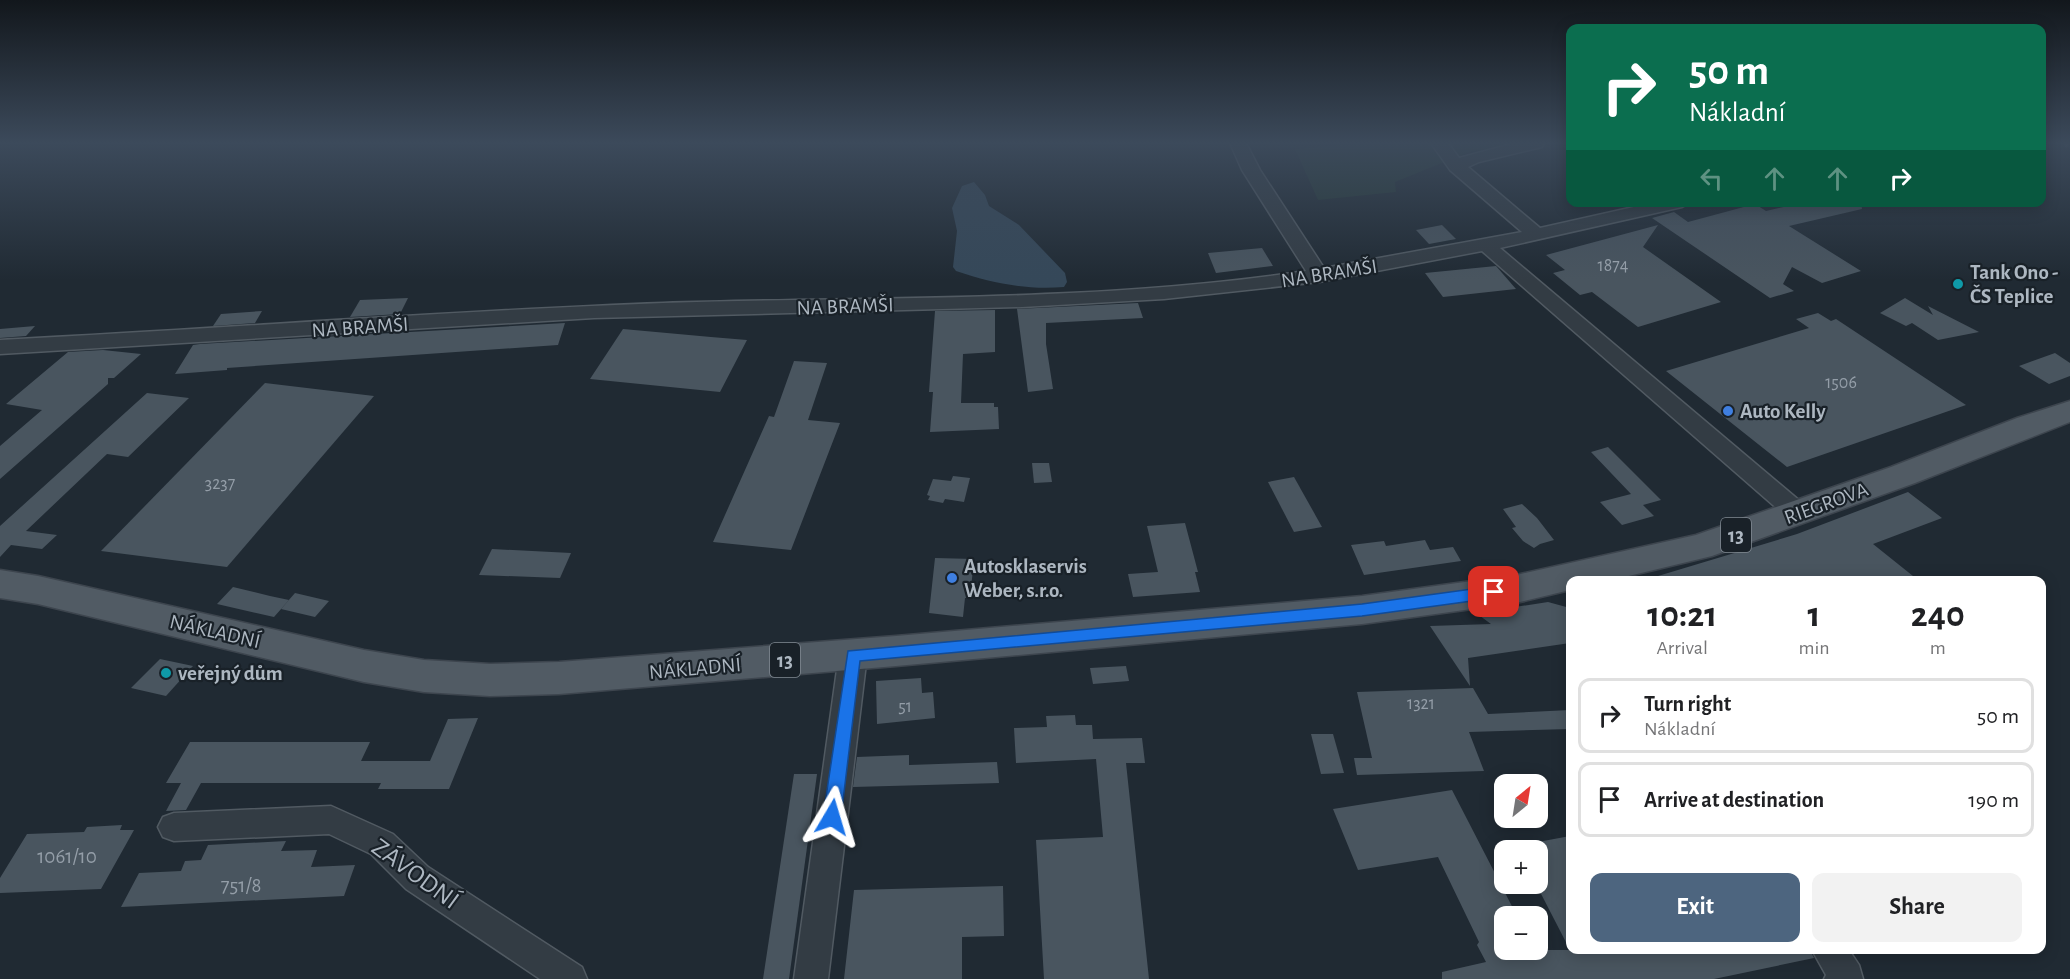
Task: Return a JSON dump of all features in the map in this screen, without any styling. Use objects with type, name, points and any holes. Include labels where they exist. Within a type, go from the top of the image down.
[{"type":"main road","name":"RIEGROVA","points":[[1589,576],[1700,547],[1798,513],[2070,411]]},
{"type":"main road","name":"NÁKLADNÍ","points":[[0,584],[38,590],[364,666],[424,676],[490,680],[559,678],[853,655],[1362,610],[1566,581]]},
{"type":"street","points":[[1263,189],[1318,276]]},
{"type":"street","points":[[1483,189],[1537,235]]},
{"type":"street","name":"NA BRAMŠI","points":[[0,347],[185,338],[595,312],[867,306],[1164,293],[1318,276],[1487,246],[1660,207]]},
{"type":"street","points":[[1487,246],[1798,513]]},
{"type":"street","points":[[811,979],[853,655]]},
{"type":"street","name":"ZÁVODNÍ","points":[[174,827],[330,820],[382,844],[417,878],[570,979]]},
{"type":"green space","points":[[1313,189],[1396,189],[1396,192],[1318,200]]},
{"type":"water","points":[[961,189],[980,189],[989,206],[1019,225],[1065,273],[1067,282],[1064,287],[1009,285],[956,271],[953,267],[957,231],[952,208]]},
{"type":"building","points":[[1744,207],[1760,207],[1766,211],[1784,207],[1862,207],[1862,209],[1789,226],[1861,271],[1822,283],[1792,267],[1783,284],[1794,291],[1770,298],[1652,218],[1674,212],[1688,222]]},
{"type":"building","points":[[1442,225],[1456,239],[1429,244],[1416,230]]},
{"type":"building","points":[[1658,225],[1643,247],[1721,302],[1638,327],[1592,292],[1580,295],[1553,273],[1565,270],[1546,255]]},
{"type":"building","points":[[1262,248],[1273,266],[1216,273],[1208,253]]},
{"type":"building","points":[[1496,266],[1516,289],[1443,297],[1425,273]]},
{"type":"building","points":[[408,298],[400,314],[350,317],[360,300]]},
{"type":"building","points":[[1905,298],[1933,315],[1928,306],[1979,332],[1938,340],[1912,323],[1906,326],[1880,313]]},
{"type":"building","points":[[1138,303],[1143,318],[1046,323],[1046,344],[1053,389],[1028,392],[1017,309]]},
{"type":"building","points":[[995,310],[995,352],[963,354],[961,403],[994,403],[994,407],[998,407],[999,429],[930,432],[933,392],[929,392],[935,311]]},
{"type":"building","points":[[262,311],[255,323],[213,326],[221,314]]},
{"type":"building","points":[[1818,313],[1831,321],[1836,319],[1966,405],[1787,467],[1666,371],[1809,328],[1796,319]]},
{"type":"building","points":[[565,323],[558,345],[227,368],[227,370],[175,374],[193,345],[200,344]]},
{"type":"building","points":[[35,326],[26,336],[0,338],[0,329]]},
{"type":"building","points":[[623,329],[747,340],[720,392],[590,379]]},
{"type":"building","points":[[103,350],[141,354],[114,378],[108,378],[108,384],[0,479],[0,446],[42,410],[6,404],[68,352]]},
{"type":"building","points":[[2055,353],[2070,363],[2070,376],[2049,384],[2019,366]]},
{"type":"building","points":[[794,361],[827,363],[808,420],[840,423],[791,550],[713,542],[769,416],[774,417]]},
{"type":"building","points":[[265,383],[374,396],[227,567],[101,551]]},
{"type":"building","points":[[147,393],[189,398],[128,457],[107,454],[26,531],[57,535],[42,549],[11,545],[0,557],[0,526]]},
{"type":"building","points":[[1608,447],[1661,500],[1643,505],[1654,516],[1622,525],[1600,502],[1631,494],[1591,452]]},
{"type":"building","points":[[1032,463],[1049,463],[1052,482],[1034,483]]},
{"type":"building","points":[[953,476],[970,478],[964,502],[945,499],[943,503],[928,500],[930,496],[927,495],[933,479],[951,481]]},
{"type":"building","points":[[1294,477],[1322,527],[1294,532],[1268,482]]},
{"type":"building","points":[[1908,492],[1942,518],[1873,544],[1913,576],[1658,576],[1797,534]]},
{"type":"building","points":[[1522,504],[1537,518],[1554,540],[1534,548],[1523,541],[1512,528],[1516,527],[1503,509]]},
{"type":"building","points":[[1185,523],[1198,572],[1195,572],[1200,592],[1133,597],[1128,574],[1158,572],[1147,526]]},
{"type":"building","points":[[1425,540],[1430,550],[1453,547],[1461,561],[1364,575],[1351,545],[1384,541],[1386,546]]},
{"type":"building","points":[[492,549],[571,553],[560,578],[479,575]]},
{"type":"building","name":"Autosklaservis Weber, s.r.o.","points":[[935,558],[974,559],[970,598],[965,598],[963,617],[929,613]]},
{"type":"building","points":[[233,587],[289,600],[274,617],[217,604]]},
{"type":"building","points":[[295,593],[329,601],[315,617],[281,609]]},
{"type":"building","points":[[1548,602],[1566,607],[1566,644],[1468,658],[1470,686],[1430,626],[1491,624],[1476,613]]},
{"type":"building","name":"veřejný dům","points":[[160,659],[193,666],[166,696],[131,688]]},
{"type":"building","points":[[1126,666],[1129,681],[1093,684],[1090,668]]},
{"type":"building","points":[[921,678],[922,693],[933,692],[935,718],[877,724],[876,681]]},
{"type":"building","points":[[1473,688],[1488,714],[1566,710],[1566,729],[1469,732],[1484,771],[1357,775],[1354,758],[1372,758],[1357,692]]},
{"type":"building","points":[[1075,715],[1076,725],[1092,725],[1093,739],[1142,738],[1145,763],[1126,763],[1149,979],[1044,979],[1036,840],[1103,837],[1096,759],[1016,763],[1014,728],[1047,727],[1046,716]]},
{"type":"building","points":[[478,718],[449,789],[378,789],[381,783],[201,783],[186,810],[166,811],[181,783],[166,783],[190,742],[370,742],[361,761],[430,761],[448,719]]},
{"type":"building","points":[[1311,734],[1333,734],[1344,773],[1321,774]]},
{"type":"building","points":[[909,755],[909,765],[997,762],[999,783],[853,787],[857,757]]},
{"type":"building","points":[[794,774],[817,774],[789,979],[763,979]]},
{"type":"building","points":[[1452,790],[1494,871],[1494,894],[1506,894],[1512,906],[1494,906],[1494,960],[1548,960],[1548,950],[1566,950],[1566,954],[1812,954],[1814,958],[1714,979],[1442,979],[1442,972],[1486,962],[1477,945],[1479,942],[1438,857],[1358,870],[1333,809]]},
{"type":"building","points":[[122,825],[120,830],[134,830],[101,889],[0,893],[0,878],[27,834],[84,832],[87,827]]},
{"type":"building","points":[[1566,837],[1566,942],[1541,894],[1548,894],[1548,840]]},
{"type":"building","points":[[286,841],[281,851],[317,850],[311,867],[355,865],[344,896],[121,907],[139,873],[181,871],[185,861],[201,860],[208,845]]},
{"type":"building","points":[[1003,886],[1004,936],[962,937],[962,979],[844,979],[854,890]]},
{"type":"place","name":"Tank Ono - ČS Teplice","points":[[1958,284]]},
{"type":"place","name":"Auto Kelly","points":[[1728,411]]},
{"type":"place","name":"Autosklaservis Weber, s.r.o.","points":[[952,578]]},
{"type":"place","name":"veřejný dům","points":[[166,673]]},
{"type":"route","points":[[832,817],[853,655],[1362,610],[1494,592]]}]
